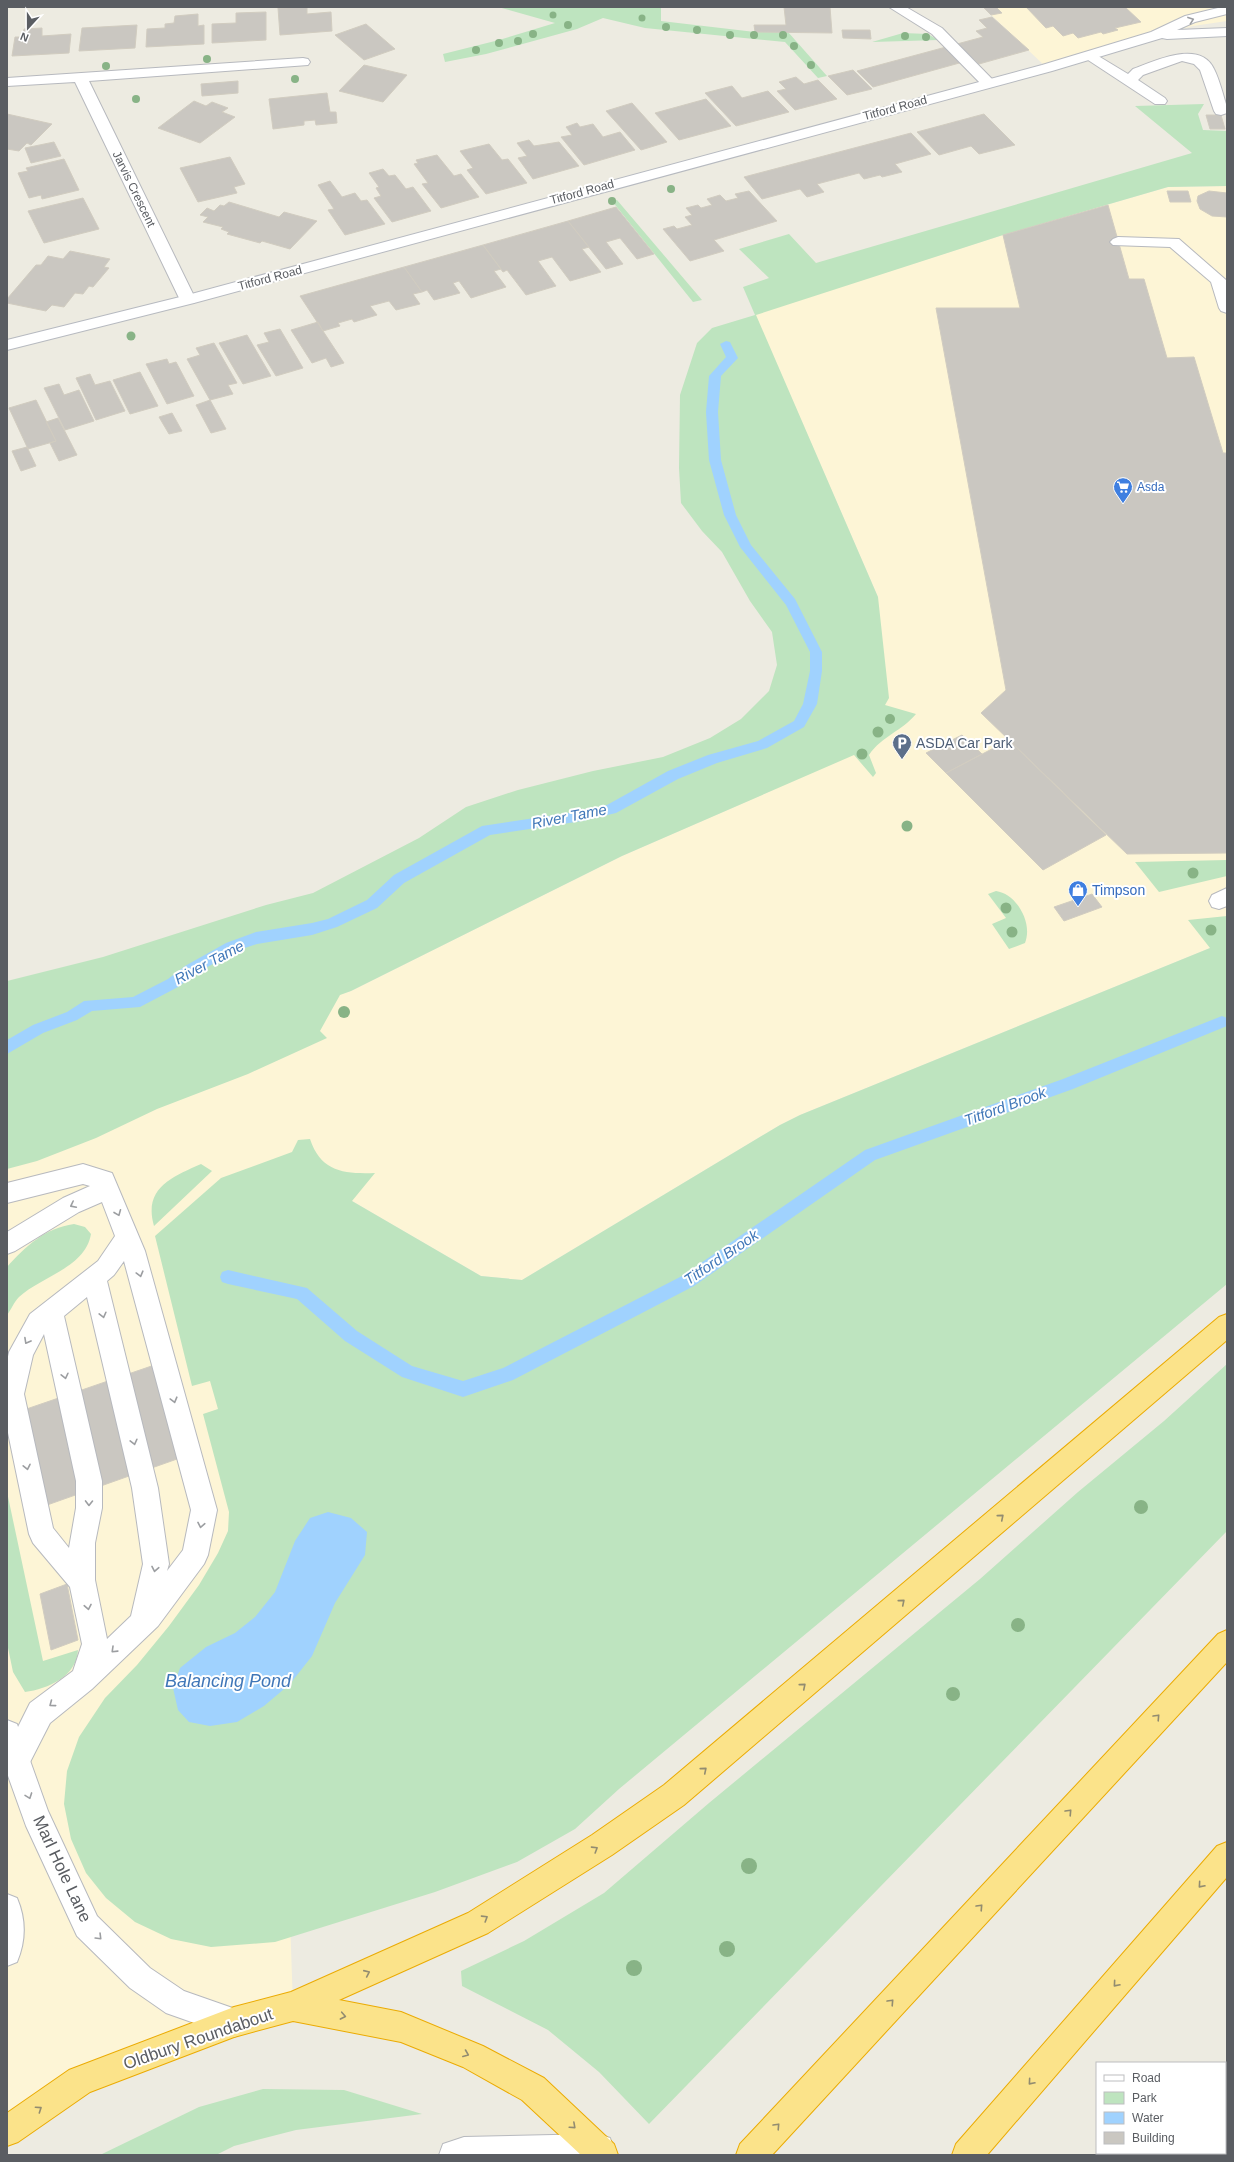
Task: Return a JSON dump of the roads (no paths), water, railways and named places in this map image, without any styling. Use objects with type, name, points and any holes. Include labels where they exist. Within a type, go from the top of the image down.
[{"type":"highway","points":[[293,2006],[478,1923],[602,1845],[674,1795],[1227,1325]]},
{"type":"highway","points":[[750,2155],[1227,1643]]},
{"type":"highway","points":[[970,2152],[1227,1856]]},
{"type":"highway","name":"Oldbury Roundabout","points":[[7,2131],[80,2081],[234,2022],[293,2006],[401,2027],[473,2056],[533,2089],[601,2152]]},
{"type":"street","points":[[896,7],[937,31],[988,83]]},
{"type":"street","name":"Titford Road","points":[[7,345],[188,300],[1090,55],[1156,35],[1190,19],[1227,10]]},
{"type":"street","name":"Titford Road","points":[[1156,35],[1227,32]]},
{"type":"street","points":[[1090,55],[1160,101]]},
{"type":"street","points":[[1129,80],[1138,72],[1181,57],[1199,61],[1206,69],[1221,111]]},
{"type":"street","points":[[7,82],[303,62]]},
{"type":"street","name":"Jarvis Crescent","points":[[80,77],[188,300]]},
{"type":"street","points":[[1117,235],[1174,242],[1218,280],[1227,308]]},
{"type":"street","points":[[1227,896],[1219,901],[1227,901]]},
{"type":"street","points":[[7,1193],[83,1174],[104,1180],[128,1237],[204,1510],[195,1555],[142,1623],[83,1680],[40,1713],[12,1747]]},
{"type":"street","points":[[7,1244],[71,1205],[108,1189]]},
{"type":"street","points":[[82,1580],[66,1564],[42,1534],[12,1394],[21,1352],[38,1322],[106,1268],[128,1237]]},
{"type":"street","points":[[94,1277],[145,1488],[156,1564],[142,1623]]},
{"type":"street","points":[[51,1311],[89,1481],[89,1508],[82,1543],[82,1580],[95,1644],[83,1680]]},
{"type":"street","name":"Marl Hole Lane","points":[[12,1747],[36,1816],[87,1926],[140,1978],[176,2003],[234,2022]]},
{"type":"street","points":[[7,1908],[10,1924],[7,1952]]},
{"type":"street","points":[[454,2155],[464,2152],[601,2152]]},
{"type":"water","name":"Balancing Pond","points":[[328,1512],[351,1518],[367,1532],[365,1555],[335,1603],[312,1656],[290,1684],[264,1706],[237,1722],[210,1726],[189,1722],[178,1710],[173,1688],[180,1668],[206,1647],[235,1633],[255,1617],[275,1592],[295,1541],[310,1518]]},
{"type":"waterway","name":"River Tame","points":[[7,1048],[38,1029],[72,1016],[89,1005],[135,1003],[173,983],[190,970],[231,947],[256,938],[312,929],[332,923],[372,904],[399,879],[487,830],[582,816],[611,809],[673,775],[713,759],[762,745],[784,734],[799,724],[810,704],[816,671],[816,652],[809,635],[791,602],[746,547],[730,515],[715,460],[712,412],[715,376],[725,363],[732,358],[726,344]]},
{"type":"waterway","name":"Titford Brook","points":[[228,1277],[301,1293],[351,1336],[408,1372],[463,1389],[507,1375],[688,1281],[870,1155],[1068,1084],[1222,1022]]},
{"type":"place","name":"Asda","points":[[1123,504]]},
{"type":"place","name":"ASDA Car Park","points":[[902,760]]},
{"type":"place","name":"Timpson","points":[[1078,907]]}]
